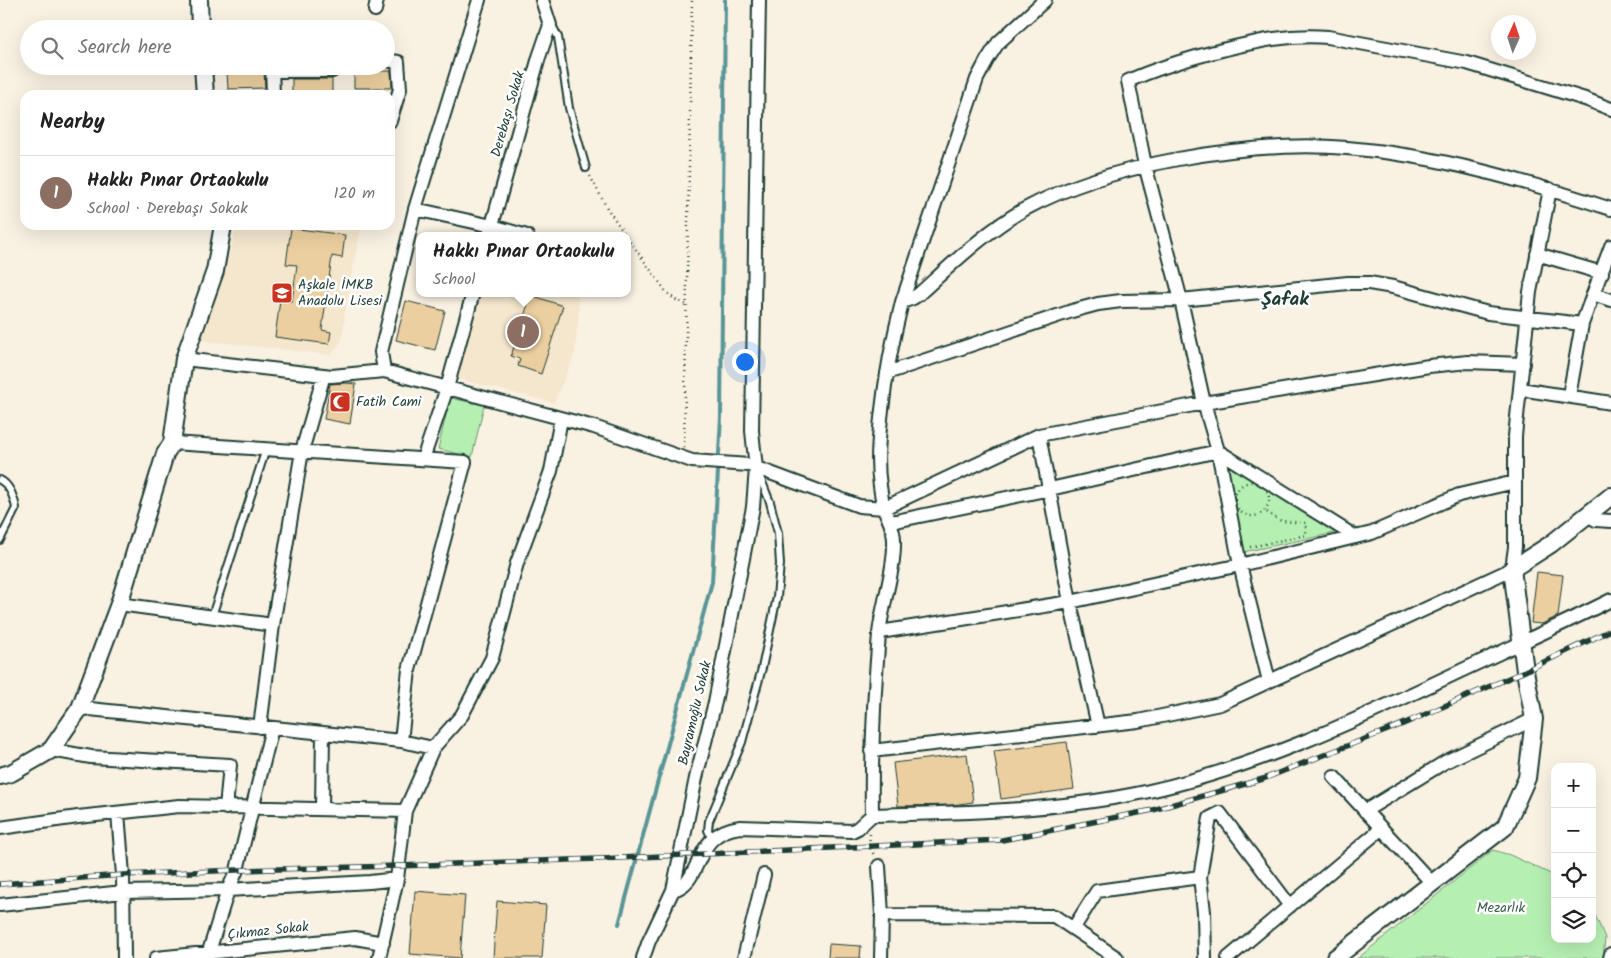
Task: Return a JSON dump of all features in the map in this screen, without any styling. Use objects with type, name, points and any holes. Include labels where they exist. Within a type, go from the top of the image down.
[{"type":"street","points":[[199,0],[200,20]]},
{"type":"street","points":[[384,372],[381,352],[415,210],[479,0]]},
{"type":"street","points":[[542,0],[550,25]]},
{"type":"street","name":"Bayramoğlu Sokak","points":[[643,958],[673,890],[696,778],[715,702],[753,507],[752,431],[759,0]]},
{"type":"street","points":[[872,815],[872,751],[880,632],[894,539],[891,522],[884,508],[878,461],[886,373],[893,339],[902,302],[977,79],[998,43],[1046,0]]},
{"type":"street","name":"Derebaşı Sokak","points":[[490,231],[539,57],[550,25]]},
{"type":"street","points":[[1270,681],[1240,565],[1218,451],[1204,403],[1181,300],[1145,165],[1128,81],[1182,60],[1262,40],[1299,36],[1328,38],[1468,63],[1585,99],[1611,109]]},
{"type":"street","points":[[395,62],[398,62],[400,89],[395,104]]},
{"type":"street","points":[[204,75],[205,90]]},
{"type":"street","points":[[272,75],[273,90]]},
{"type":"street","points":[[902,302],[919,294],[994,230],[1023,210],[1051,195],[1076,184],[1145,165],[1217,152],[1292,146],[1392,152],[1436,160],[1550,189],[1611,209]]},
{"type":"street","points":[[1336,958],[1505,827],[1527,778],[1534,719],[1512,569],[1515,548],[1515,436],[1530,292],[1550,189]]},
{"type":"street","points":[[415,210],[490,231]]},
{"type":"street","points":[[0,776],[11,773],[51,750],[80,708],[119,604],[165,454],[172,443],[184,359],[215,271],[222,230]]},
{"type":"street","points":[[1569,396],[1582,324],[1611,246]]},
{"type":"street","points":[[1537,254],[1602,272]]},
{"type":"street","points":[[886,373],[1098,304],[1121,301],[1181,300],[1348,283],[1369,283],[1393,287],[1488,313],[1582,324]]},
{"type":"street","points":[[1593,294],[1611,300]]},
{"type":"street","points":[[423,459],[447,388],[472,297]]},
{"type":"street","points":[[184,359],[332,376],[384,372],[594,427],[688,460],[753,467],[859,506],[884,508],[1040,435],[1204,403],[1447,364],[1468,362],[1523,364]]},
{"type":"street","points":[[207,955],[228,890],[237,870],[253,809],[266,727],[273,625],[302,451],[324,374]]},
{"type":"street","points":[[1520,389],[1611,403]]},
{"type":"street","points":[[379,958],[397,879],[406,811],[433,748],[462,715],[492,658],[517,563],[551,471],[561,418]]},
{"type":"street","points":[[1040,435],[1070,602],[1098,726]]},
{"type":"street","points":[[172,443],[464,462],[408,670],[401,741]]},
{"type":"street","points":[[891,522],[1218,451],[1356,537]]},
{"type":"street","points":[[880,632],[1070,602],[1240,565],[1372,533],[1458,495],[1515,482]]},
{"type":"street","points":[[872,751],[1138,721],[1220,704],[1512,569],[1551,544],[1611,496]]},
{"type":"street","points":[[1587,515],[1596,520],[1611,520]]},
{"type":"street","points":[[673,890],[682,887],[688,881],[712,839],[724,831],[740,827],[852,830],[858,828],[872,815],[1040,806],[1115,797],[1173,785],[1262,757],[1339,728],[1611,600]]},
{"type":"street","points":[[119,604],[273,625]]},
{"type":"street","points":[[80,708],[401,741],[433,748]]},
{"type":"street","points":[[1365,811],[1445,762],[1534,719]]},
{"type":"street","points":[[322,809],[323,733]]},
{"type":"street","points":[[51,750],[91,757],[230,764],[226,808]]},
{"type":"street","points":[[1334,777],[1432,883]]},
{"type":"street","points":[[0,828],[180,806],[406,811]]},
{"type":"street","points":[[118,813],[123,892],[124,958]]},
{"type":"street","points":[[1205,958],[1204,912],[1200,877],[1210,818],[1220,813],[1290,906]]},
{"type":"street","points":[[1228,958],[1381,829]]},
{"type":"street","points":[[879,866],[882,915],[881,958]]},
{"type":"street","points":[[744,958],[764,875]]},
{"type":"street","points":[[1074,929],[1097,891],[1200,877]]},
{"type":"street","points":[[0,905],[123,892],[228,890],[397,879]]},
{"type":"street","points":[[882,915],[1054,916],[1117,958]]},
{"type":"street","name":"Çıkmaz Sokak","points":[[156,958],[207,955],[354,938],[383,943]]},
{"type":"street","points":[[1610,958],[1611,954]]},
{"type":"lane","points":[[550,25],[558,37],[569,108],[586,168]]},
{"type":"lane","points":[[212,616],[266,449]]},
{"type":"lane","points":[[712,839],[708,830],[709,820],[742,742],[762,668],[777,597],[780,564],[778,533],[770,502],[753,467]]},
{"type":"lane","points":[[0,480],[4,482],[13,495],[16,508],[0,540]]},
{"type":"path","points":[[688,460],[687,305],[692,0]]},
{"type":"path","points":[[586,168],[607,208],[623,232]]},
{"type":"path","points":[[631,243],[667,293],[687,305]]},
{"type":"path","points":[[1239,510],[1245,515],[1252,516],[1259,515],[1265,510],[1269,504],[1270,497],[1263,485],[1249,482],[1237,490],[1235,497],[1241,520]]},
{"type":"path","points":[[1247,547],[1306,535],[1306,523],[1281,521],[1265,510]]},
{"type":"path","points":[[872,815],[869,846],[879,866]]},
{"type":"shaded area","name":"Aşkale İMKB Anadolu Lisesi","points":[[236,230],[361,230],[347,299],[342,341],[331,355],[198,340],[231,249]]},
{"type":"shaded area","points":[[479,297],[578,297],[579,310],[575,353],[554,403],[454,378]]},
{"type":"green space","points":[[450,398],[484,405],[472,457],[438,449]]},
{"type":"green space","points":[[1231,463],[1334,528],[1335,533],[1243,552],[1227,466]]},
{"type":"green space","name":"Mezarlık","points":[[1493,850],[1510,855],[1551,874],[1551,943],[1596,943],[1596,917],[1605,938],[1603,958],[1358,958]]},
{"type":"building","points":[[227,75],[264,75],[265,88],[228,89]]},
{"type":"building","points":[[354,75],[391,75],[392,88],[354,88]]},
{"type":"building","points":[[292,79],[332,79],[332,90],[292,90]]},
{"type":"building","points":[[291,230],[345,235],[342,258],[332,256],[322,330],[331,332],[329,344],[275,337],[280,300],[292,301],[297,265],[286,264]]},
{"type":"building","points":[[530,297],[537,297],[563,306],[541,374],[518,366],[520,359],[511,356]]},
{"type":"building","points":[[406,301],[445,311],[435,350],[396,340]]},
{"type":"building","name":"Fatih Cami","points":[[330,384],[356,384],[350,424],[324,419]]},
{"type":"building","points":[[1537,572],[1563,575],[1558,616],[1542,624],[1531,623]]},
{"type":"building","points":[[1067,742],[1074,789],[1001,799],[994,751]]},
{"type":"building","points":[[967,754],[973,802],[952,805],[898,806],[893,763]]},
{"type":"building","points":[[415,891],[465,895],[460,958],[410,954]]},
{"type":"building","points":[[497,901],[546,905],[542,958],[493,958]]},
{"type":"building","points":[[829,944],[861,946],[860,958],[828,958]]},
{"type":"waterway","points":[[619,924],[712,582],[721,416],[725,0]]},
{"type":"railway","points":[[0,884],[123,875],[598,859],[1002,840],[1153,810],[1263,779],[1403,724],[1525,671],[1611,630]]},
{"type":"place","name":"Aşkale İMKB Anadolu Lisesi","points":[[282,293]]},
{"type":"place","name":"Hakkı Pınar Ortaokulu","points":[[523,332]]},
{"type":"place","name":"Fatih Cami","points":[[340,402]]},
{"type":"district","name":"Şafak","points":[[1285,300]]}]
